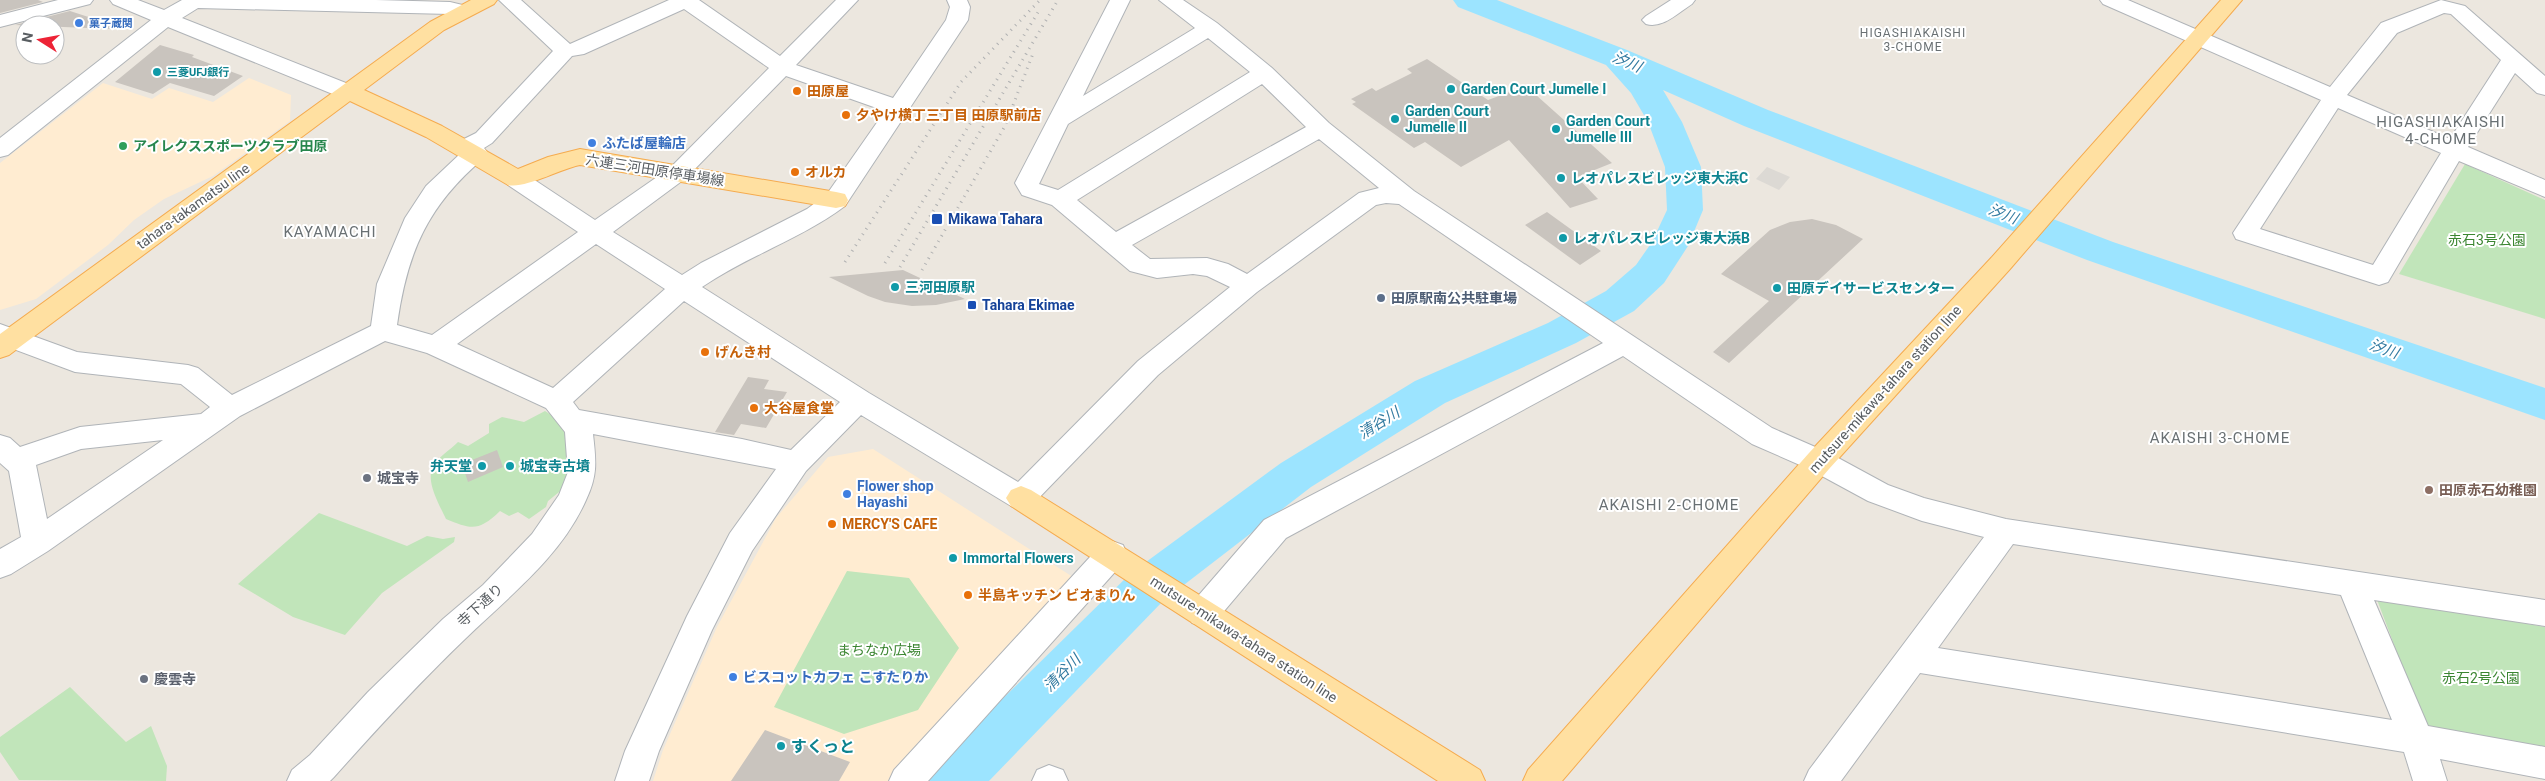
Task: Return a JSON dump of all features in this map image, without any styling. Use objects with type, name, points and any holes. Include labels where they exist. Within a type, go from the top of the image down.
[{"type":"main road","name":"tahara-takamatsu line","points":[[4,340],[437,26],[487,0]]},
{"type":"main road","name":"mutsure-mikawa-tahara station line","points":[[1540,781],[1819,461],[2011,251],[2199,40],[2232,0]]},
{"type":"main road","points":[[348,92],[409,117],[471,150],[516,179]]},
{"type":"main road","name":"六連三河田原停車場線","points":[[516,179],[556,162],[580,158],[836,200]]},
{"type":"main road","name":"mutsure-mikawa-tahara station line","points":[[1020,498],[1120,559],[1197,610],[1468,781]]},
{"type":"street","points":[[0,22],[83,0]]},
{"type":"street","points":[[120,0],[348,92]]},
{"type":"street","points":[[510,0],[566,51]]},
{"type":"street","points":[[382,331],[390,284],[417,218],[435,192],[459,167],[471,150],[566,51],[576,49],[686,0],[783,68],[899,108]]},
{"type":"street","points":[[436,346],[678,173],[848,0]]},
{"type":"street","points":[[563,410],[684,288],[710,269],[816,215],[836,200],[957,20],[960,7],[957,0]]},
{"type":"street","points":[[1120,0],[1027,183],[1030,189],[1061,200],[1139,265],[1151,270],[1168,271],[1200,265],[1217,269],[1248,286]]},
{"type":"street","points":[[1169,0],[1209,28],[1264,73],[1321,128],[1405,197],[1762,436],[1819,461],[1878,493],[1922,509],[2006,531],[2545,613]]},
{"type":"street","points":[[1652,20],[1685,0]]},
{"type":"street","points":[[2110,0],[2545,189]]},
{"type":"street","points":[[0,150],[165,19],[195,1],[450,8],[464,11]]},
{"type":"street","points":[[2513,59],[2454,150],[2379,276],[2244,233],[2333,98],[2389,28],[2442,6],[2458,10],[2513,59],[2545,88]]},
{"type":"street","points":[[1060,120],[1209,28]]},
{"type":"street","points":[[1061,200],[1264,73]]},
{"type":"street","points":[[1114,244],[1321,128]]},
{"type":"street","points":[[516,179],[595,232],[860,400],[1020,498],[1148,368],[1248,286],[1368,199],[1386,195],[1405,197]]},
{"type":"street","points":[[0,565],[37,542],[230,408],[382,331],[436,346],[563,410],[796,463]]},
{"type":"street","points":[[4,340],[75,362],[188,375],[230,408]]},
{"type":"street","points":[[1197,610],[1275,528],[1625,343]]},
{"type":"street","points":[[632,781],[642,751],[711,601],[741,542],[796,463],[860,400]]},
{"type":"street","name":"寺下通り","points":[[304,781],[322,766],[380,703],[454,629],[494,594],[543,543],[572,500],[582,472],[579,429],[563,410]]},
{"type":"street","points":[[8,453],[80,438],[207,424]]},
{"type":"street","points":[[8,453],[22,466],[37,542]]},
{"type":"street","points":[[1820,781],[2006,531]]},
{"type":"street","points":[[906,781],[1120,559]]},
{"type":"street","points":[[2352,585],[2416,739],[2430,781]]},
{"type":"street","points":[[1913,658],[2416,739],[2545,763]]},
{"type":"shaded area","points":[[249,78],[291,95],[290,121],[213,176],[164,199],[134,220],[108,245],[36,299],[0,310],[0,163],[103,83],[152,99],[169,88],[213,102]]},
{"type":"shaded area","points":[[1767,167],[1790,177],[1779,190],[1756,179]]},
{"type":"shaded area","points":[[873,449],[1076,579],[891,781],[653,781],[663,750],[717,627],[776,518],[828,457]]},
{"type":"green space","name":"赤石3号公園","points":[[2465,164],[2545,200],[2545,319],[2399,274]]},
{"type":"green space","points":[[545,411],[570,427],[569,484],[548,501],[546,507],[529,519],[518,512],[509,516],[500,511],[481,525],[469,527],[446,519],[434,493],[431,479],[433,467],[438,460],[458,442],[468,446],[489,433],[489,424],[502,417],[524,422]]},
{"type":"green space","points":[[319,513],[407,546],[427,536],[443,539],[455,537],[454,542],[382,593],[345,635],[293,617],[238,584]]},
{"type":"green space","name":"まちなか広場","points":[[847,571],[909,578],[959,648],[918,710],[844,734],[774,707]]},
{"type":"green space","name":"赤石2号公園","points":[[2376,597],[2545,627],[2545,753],[2427,732]]},
{"type":"green space","points":[[70,687],[126,742],[151,726],[167,766],[166,781],[19,780],[0,752],[0,737]]},
{"type":"building","points":[[0,0],[38,0],[43,2],[0,13]]},
{"type":"building","name":"菓子蔵関","points":[[70,11],[113,25],[112,29],[65,27],[65,15],[54,15]]},
{"type":"building","name":"三菱UFJ銀行","points":[[160,45],[194,55],[192,57],[243,76],[214,96],[170,83],[153,94],[115,82]]},
{"type":"building","points":[[1427,59],[1488,100],[1526,86],[1612,163],[1577,177],[1598,199],[1570,208],[1509,140],[1461,167],[1425,142],[1414,148],[1352,104],[1356,102],[1351,99],[1372,88],[1376,91],[1412,73],[1407,69]]},
{"type":"building","name":"レオパレスビレッジ東大浜B","points":[[1547,212],[1601,251],[1580,265],[1525,225]]},
{"type":"building","name":"田原デイサービスセンター","points":[[1812,219],[1836,225],[1863,239],[1729,363],[1713,352],[1769,301],[1721,274],[1770,230],[1790,222]]},
{"type":"building","name":"三河田原駅","points":[[903,270],[965,299],[936,305],[912,306],[885,302],[829,277]]},
{"type":"building","name":"大谷屋食堂","points":[[748,377],[769,380],[764,389],[787,392],[766,428],[741,424],[734,435],[715,432]]},
{"type":"building","name":"弁天堂","points":[[497,450],[503,467],[468,482],[462,464]]},
{"type":"building","name":"すくっと","points":[[765,730],[850,762],[839,781],[731,781]]},
{"type":"waterway","name":"汐川","points":[[1469,0],[1615,57],[1756,118],[2100,251],[2545,404]]},
{"type":"waterway","name":"清谷川","points":[[954,781],[1147,587],[1296,475],[1430,392],[1562,333],[1620,301],[1650,274],[1669,246],[1685,210],[1683,167],[1665,122],[1645,88],[1620,62]]},
{"type":"railway","points":[[845,262],[961,82],[1040,0]]},
{"type":"railway","points":[[900,267],[1058,0]]},
{"type":"railway","points":[[885,263],[1040,9]]},
{"type":"railway","points":[[922,270],[1005,126],[1034,51]]},
{"type":"place","name":"菓子蔵関","points":[[79,23]]},
{"type":"place","name":"三菱UFJ銀行","points":[[157,72]]},
{"type":"place","name":"Garden Court Jumelle I","points":[[1451,89]]},
{"type":"place","name":"田原屋","points":[[797,91]]},
{"type":"place","name":"夕やけ横丁三丁目 田原駅前店","points":[[846,115]]},
{"type":"place","name":"Garden Court Jumelle II","points":[[1395,119]]},
{"type":"place","name":"Garden Court Jumelle III","points":[[1556,129]]},
{"type":"place","name":"ふたば屋輪店","points":[[592,143]]},
{"type":"place","name":"アイレクススポーツクラブ田原","points":[[123,146]]},
{"type":"place","name":"オルカ","points":[[795,172]]},
{"type":"place","name":"レオパレスビレッジ東大浜C","points":[[1561,178]]},
{"type":"place","name":"Mikawa Tahara","points":[[937,219]]},
{"type":"place","name":"レオパレスビレッジ東大浜B","points":[[1563,238]]},
{"type":"place","name":"三河田原駅","points":[[895,287]]},
{"type":"place","name":"田原デイサービスセンター","points":[[1777,288]]},
{"type":"place","name":"田原駅南公共駐車場","points":[[1381,298]]},
{"type":"place","name":"Tahara Ekimae","points":[[972,305]]},
{"type":"place","name":"げんき村","points":[[705,352]]},
{"type":"place","name":"大谷屋食堂","points":[[754,408]]},
{"type":"place","name":"弁天堂","points":[[482,466]]},
{"type":"place","name":"城宝寺古墳","points":[[510,466]]},
{"type":"place","name":"城宝寺","points":[[367,478]]},
{"type":"place","name":"田原赤石幼稚園","points":[[2429,490]]},
{"type":"place","name":"Flower shop Hayashi","points":[[847,494]]},
{"type":"place","name":"MERCY'S CAFE","points":[[832,524]]},
{"type":"place","name":"Immortal Flowers","points":[[953,558]]},
{"type":"place","name":"半島キッチン ビオまりん","points":[[968,595]]},
{"type":"place","name":"ビスコットカフェ こすたりか","points":[[733,677]]},
{"type":"place","name":"慶雲寺","points":[[144,679]]},
{"type":"place","name":"すくっと","points":[[781,746]]},
{"type":"district","name":"HIGASHIAKAISHI 3-CHOME","points":[[1913,40]]},
{"type":"district","name":"HIGASHIAKAISHI 4-CHOME","points":[[2441,130]]},
{"type":"district","name":"KAYAMACHI","points":[[330,232]]},
{"type":"district","name":"AKAISHI 3-CHOME","points":[[2220,438]]},
{"type":"district","name":"AKAISHI 2-CHOME","points":[[1669,505]]}]
